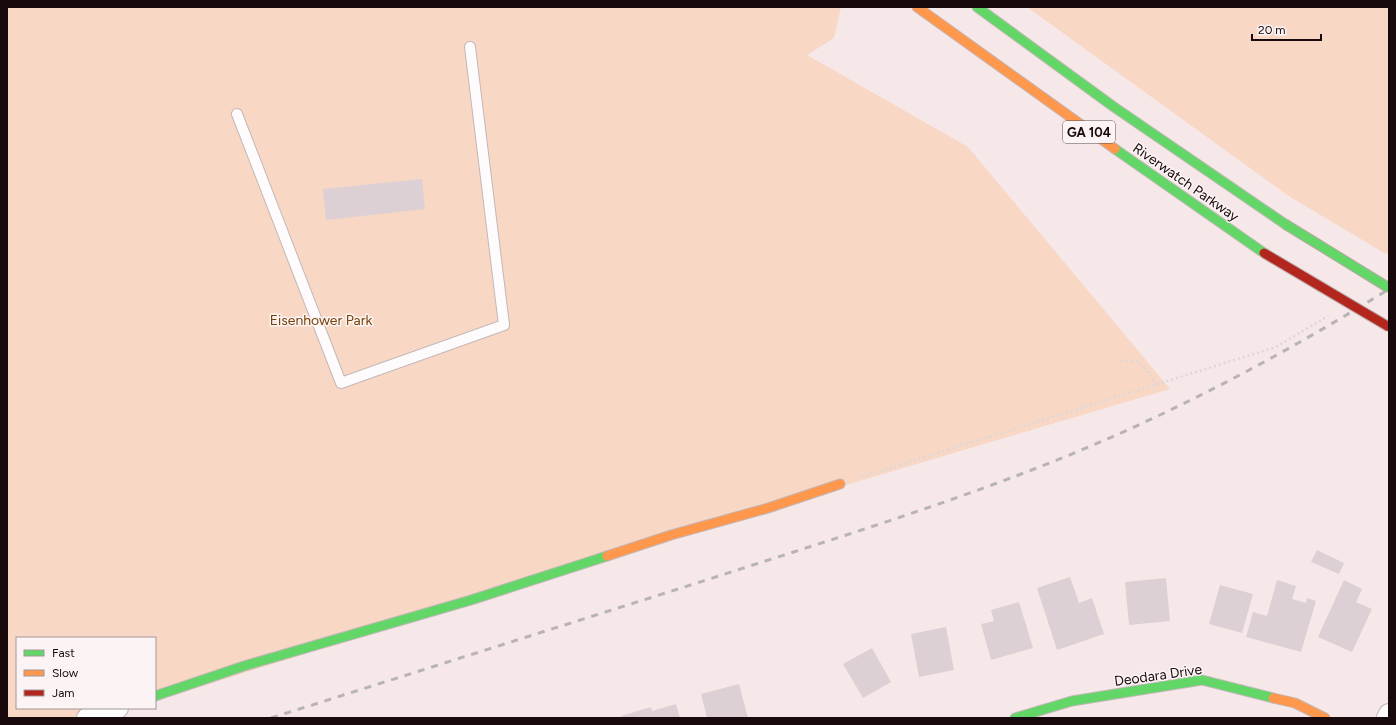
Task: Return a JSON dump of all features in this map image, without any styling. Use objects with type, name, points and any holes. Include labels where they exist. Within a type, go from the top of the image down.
[{"type":"main road","name":"Riverwatch Parkway","points":[[917,7],[1081,126],[1264,253],[1389,327]]},
{"type":"main road","name":"Riverwatch Parkway","points":[[977,7],[1114,107],[1285,224],[1389,288]]},
{"type":"main road","points":[[156,696],[244,666],[471,600],[672,535],[768,508],[840,484]]},
{"type":"main road","name":"Deodara Drive","points":[[1015,718],[1072,701],[1202,680],[1295,703],[1325,718]]},
{"type":"street","points":[[87,718],[115,709]]},
{"type":"street","points":[[1387,718],[1389,714]]},
{"type":"lane","points":[[237,114],[341,383],[504,325],[470,47]]},
{"type":"path","points":[[840,484],[1276,347],[1330,315]]},
{"type":"path","points":[[1116,360],[1139,362],[1157,385]]},
{"type":"green space","name":"Eisenhower Park","points":[[7,7],[841,7],[834,38],[807,55],[968,147],[1170,389],[768,508],[156,701],[156,637],[16,637],[16,709],[130,709],[101,718],[7,718]]},
{"type":"green space","points":[[1027,7],[1389,7],[1389,251],[1386,254],[1290,197]]},
{"type":"building","points":[[422,179],[425,209],[326,220],[323,189]]},
{"type":"building","points":[[1317,550],[1344,563],[1339,574],[1311,562]]},
{"type":"building","points":[[1070,577],[1079,603],[1092,598],[1104,634],[1057,650],[1037,588]]},
{"type":"building","points":[[1166,578],[1170,621],[1129,625],[1125,582]]},
{"type":"building","points":[[1277,580],[1296,586],[1292,599],[1306,603],[1307,598],[1316,601],[1301,652],[1246,637],[1253,612],[1267,616]]},
{"type":"building","points":[[1344,580],[1362,589],[1356,602],[1372,609],[1352,652],[1318,637]]},
{"type":"building","points":[[1220,585],[1253,594],[1242,633],[1209,624]]},
{"type":"building","points":[[1019,602],[1033,648],[991,660],[981,624],[994,621],[991,610]]},
{"type":"building","points":[[946,627],[954,670],[919,677],[911,634]]},
{"type":"building","points":[[872,648],[891,682],[863,698],[843,664]]},
{"type":"building","points":[[739,684],[748,718],[707,718],[701,694]]},
{"type":"building","points":[[676,704],[680,718],[621,718],[621,716],[651,707],[652,711]]},
{"type":"railway","points":[[271,718],[864,529],[1029,471],[1122,432],[1214,389],[1302,341],[1389,289]]},
{"type":"traffic: fast","points":[[977,7],[1114,107],[1285,224]]},
{"type":"traffic: fast","points":[[1115,149],[1264,253]]},
{"type":"traffic: fast","points":[[1285,224],[1389,288]]},
{"type":"traffic: fast","points":[[156,696],[244,666],[471,600],[607,556]]},
{"type":"traffic: fast","points":[[1015,718],[1072,701],[1202,680],[1273,698]]},
{"type":"traffic: slow","points":[[917,7],[1115,149]]},
{"type":"traffic: slow","points":[[607,556],[671,535],[768,508],[840,484]]},
{"type":"traffic: slow","points":[[1273,698],[1295,703],[1325,718]]},
{"type":"traffic: jam","points":[[1264,253],[1389,327]]}]
